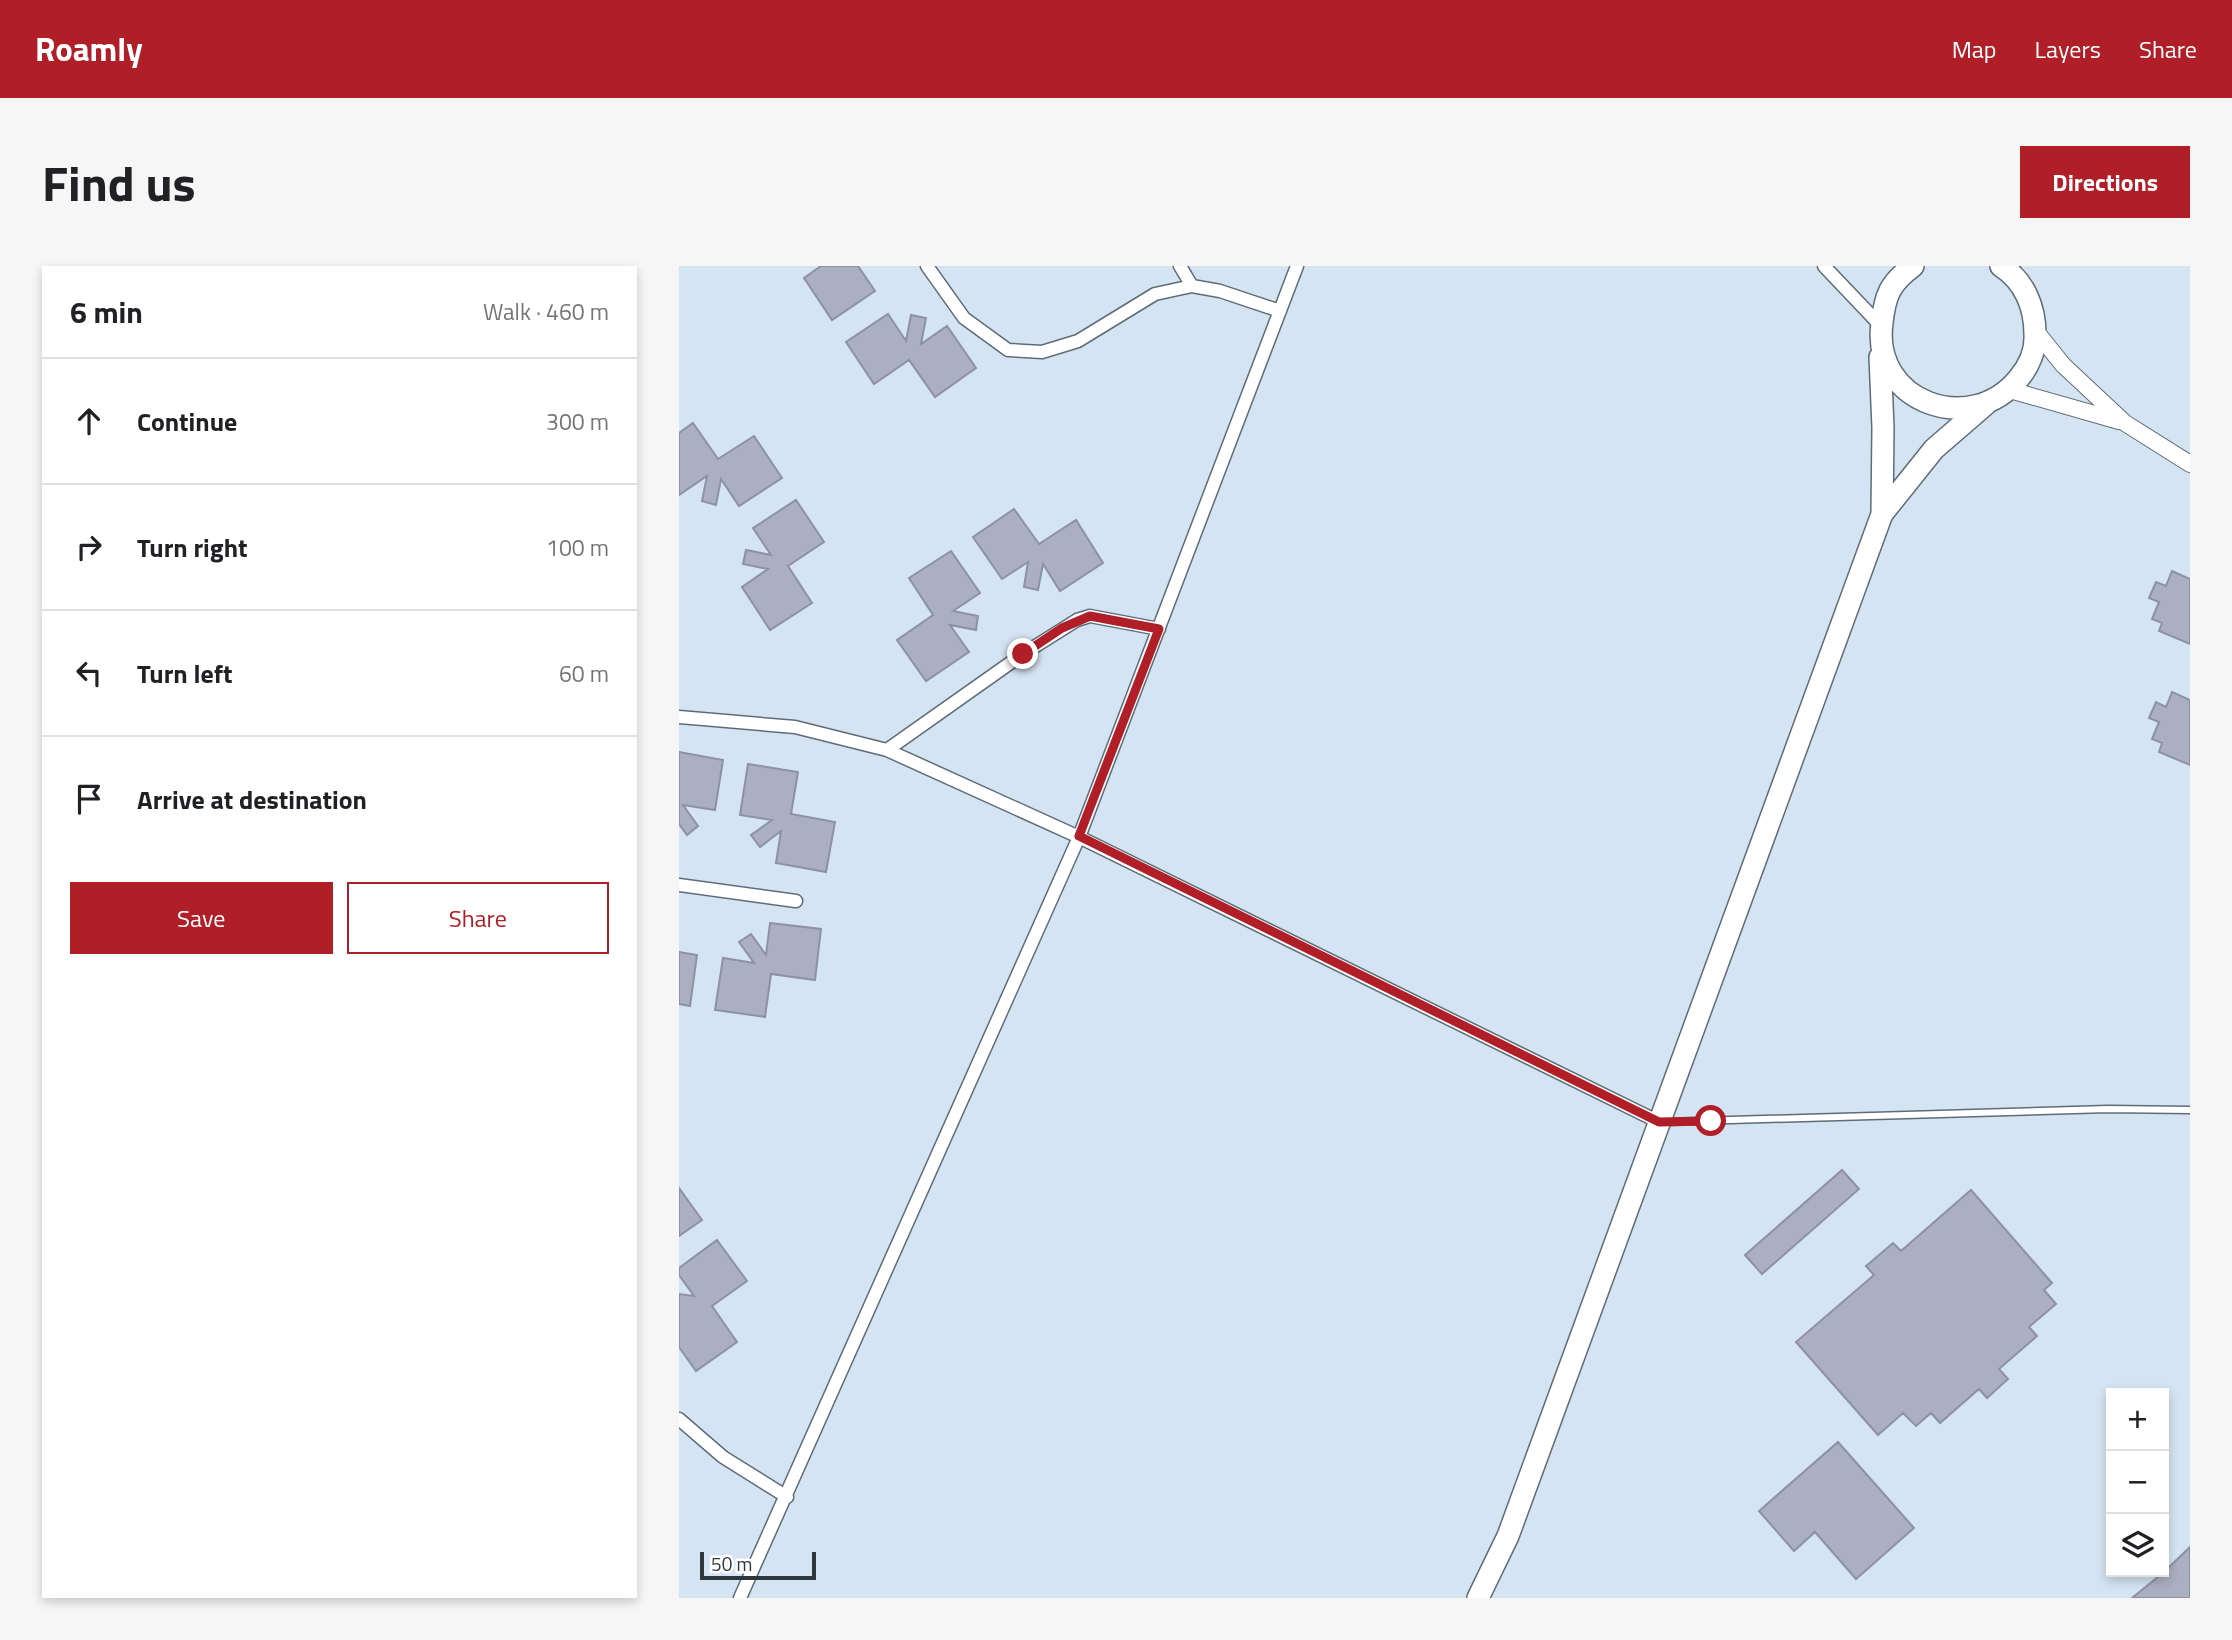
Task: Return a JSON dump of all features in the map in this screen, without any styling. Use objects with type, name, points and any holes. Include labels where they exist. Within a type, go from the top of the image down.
[{"type":"highway","points":[[1882,514],[1884,428],[1880,337],[1886,296],[1899,276],[1913,266]]},
{"type":"highway","points":[[2001,266],[2008,270],[2026,291]]},
{"type":"highway","points":[[1478,1598],[1508,1536],[1882,514],[1934,449],[1986,404],[2010,390],[2027,368],[2035,342],[2035,316],[2026,291],[2024,266]]},
{"type":"highway","points":[[1880,337],[1890,372],[1907,392],[1931,405],[1958,410],[1986,404]]},
{"type":"street","points":[[927,266],[964,318],[1007,349],[1042,352],[1078,341],[1155,294],[1192,286],[1220,290],[1280,311]]},
{"type":"street","points":[[1180,266],[1192,286]]},
{"type":"street","points":[[740,1598],[1079,836],[1297,266]]},
{"type":"street","points":[[1825,266],[1880,337]]},
{"type":"street","points":[[2035,330],[2063,365],[2125,423],[2190,464]]},
{"type":"street","points":[[2010,390],[2125,423]]},
{"type":"street","points":[[887,750],[1023,654],[1077,620],[1090,616],[1159,629]]},
{"type":"street","points":[[679,717],[795,727],[887,750],[1079,836],[1659,1122]]},
{"type":"street","points":[[679,885],[796,901]]},
{"type":"street","points":[[679,1419],[723,1457],[787,1497]]},
{"type":"lane","points":[[1659,1122],[2190,1110]]},
{"type":"building","points":[[821,266],[858,266],[875,291],[832,320],[804,278]]},
{"type":"building","points":[[888,314],[906,341],[911,315],[926,318],[921,344],[947,326],[976,368],[935,397],[909,360],[874,384],[846,342]]},
{"type":"building","points":[[693,423],[718,459],[754,436],[782,478],[739,506],[721,479],[716,505],[702,501],[707,476],[679,495],[679,433]]},
{"type":"building","points":[[796,500],[824,542],[788,566],[812,603],[770,630],[742,587],[768,569],[743,564],[746,550],[771,555],[753,528]]},
{"type":"building","points":[[1014,509],[1039,544],[1076,520],[1103,563],[1060,591],[1043,564],[1038,590],[1024,587],[1028,562],[1002,579],[973,537]]},
{"type":"building","points":[[951,551],[980,593],[953,611],[978,616],[976,630],[950,625],[969,652],[926,681],[897,640],[933,615],[909,578]]},
{"type":"building","points":[[2172,571],[2190,579],[2190,644],[2159,631],[2162,623],[2152,619],[2159,602],[2149,598],[2156,582],[2166,586]]},
{"type":"building","points":[[2172,692],[2190,700],[2190,765],[2159,752],[2162,743],[2152,739],[2159,722],[2149,718],[2156,702],[2166,707]]},
{"type":"building","points":[[679,752],[723,760],[715,810],[683,805],[698,826],[687,835],[679,824]]},
{"type":"building","points":[[748,764],[798,772],[791,814],[835,822],[826,872],[776,863],[781,831],[760,847],[751,835],[772,820],[740,815]]},
{"type":"building","points":[[770,923],[821,929],[815,980],[771,974],[765,1017],[715,1010],[723,958],[754,963],[739,942],[751,934],[766,955]]},
{"type":"building","points":[[679,952],[697,955],[690,1006],[679,1004]]},
{"type":"building","points":[[1842,1170],[1859,1189],[1762,1274],[1745,1255]]},
{"type":"building","points":[[679,1188],[702,1220],[679,1236]]},
{"type":"building","points":[[1971,1190],[2052,1283],[2044,1290],[2056,1304],[2029,1327],[2037,1336],[1999,1369],[2008,1379],[1987,1398],[1979,1389],[1940,1423],[1931,1413],[1916,1426],[1903,1413],[1878,1435],[1796,1342],[1874,1275],[1866,1266],[1893,1243],[1901,1251]]},
{"type":"building","points":[[717,1240],[747,1281],[712,1306],[737,1342],[696,1371],[679,1347],[679,1294],[694,1296],[679,1275],[679,1268]]},
{"type":"building","points":[[1838,1442],[1914,1528],[1856,1579],[1815,1532],[1794,1551],[1759,1511]]},
{"type":"building","points":[[2190,1547],[2190,1598],[2132,1598],[2158,1577],[2169,1577],[2169,1567]]},
{"type":"route","points":[[1023,654],[1062,628],[1090,616],[1159,629],[1079,836],[1659,1122],[1711,1121]]}]
